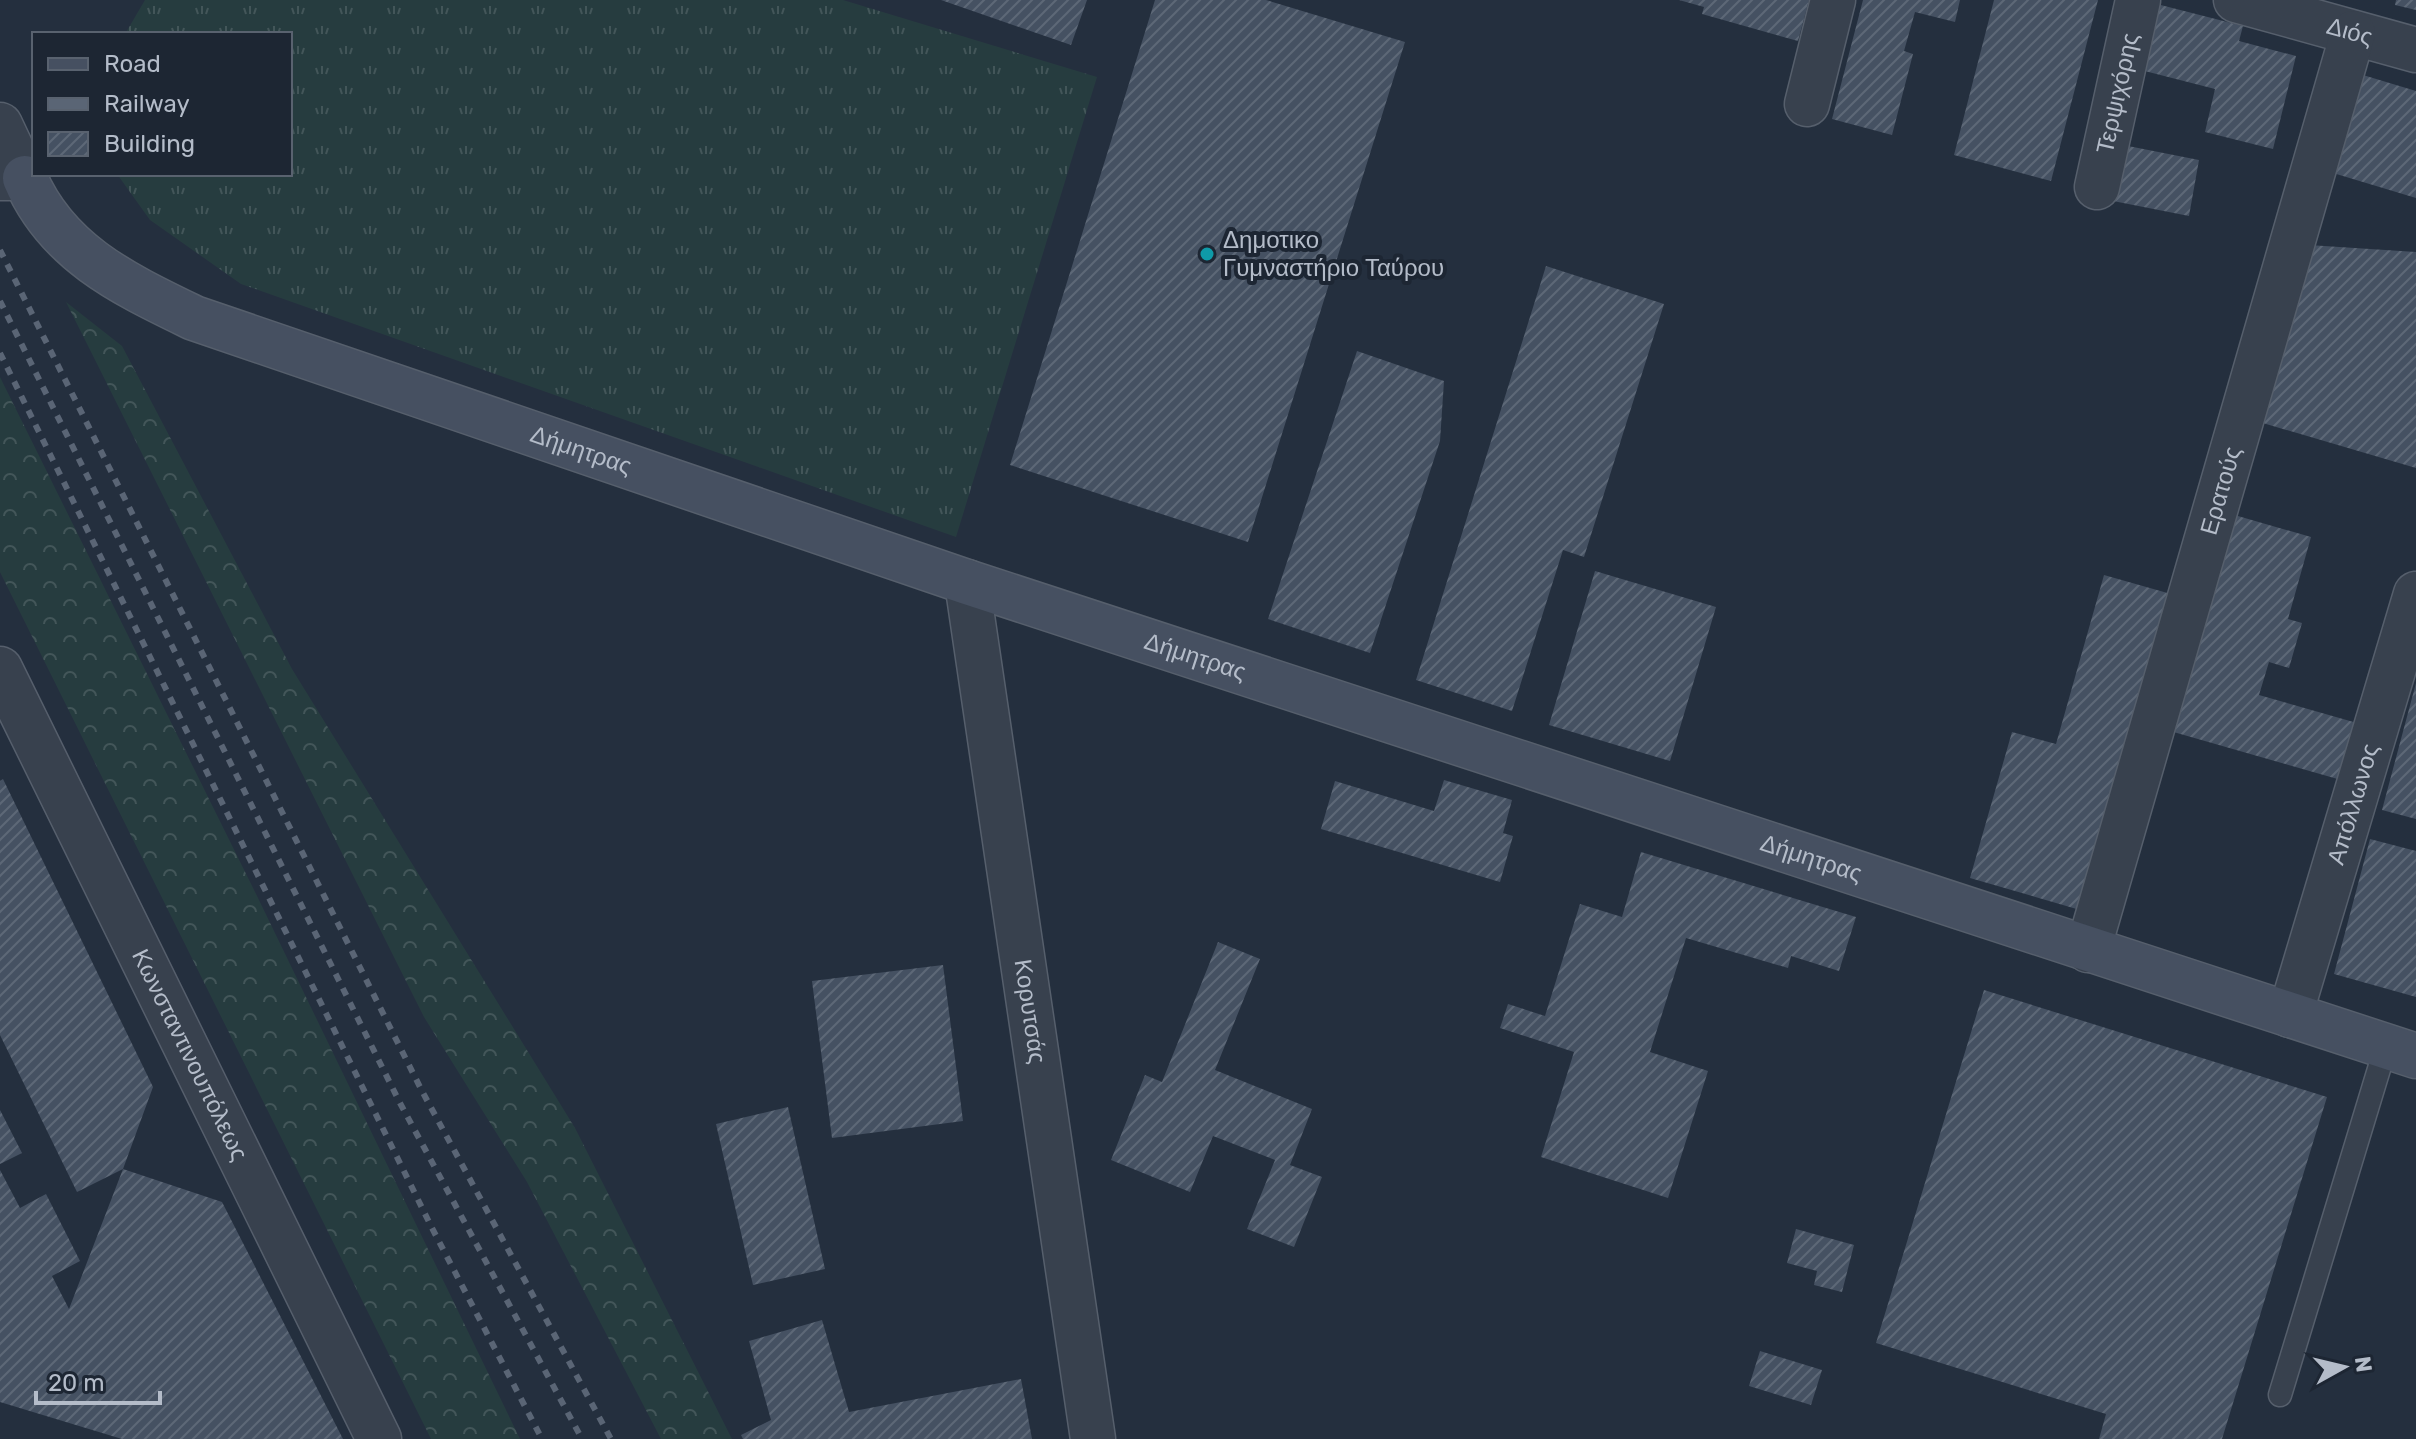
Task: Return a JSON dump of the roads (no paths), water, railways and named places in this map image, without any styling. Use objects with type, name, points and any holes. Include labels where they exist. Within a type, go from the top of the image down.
[{"type":"street","points":[[1807,104],[1833,0]]},
{"type":"street","name":"Τερψιχόρης","points":[[2097,187],[2138,0]]},
{"type":"street","name":"Διός","points":[[2236,0],[2416,50]]},
{"type":"street","name":"Ερατούς","points":[[2088,950],[2353,33]]},
{"type":"street","points":[[0,125],[13,178]]},
{"type":"street","name":"Δήμητρας","points":[[13,178],[64,239],[107,273],[194,318],[967,582],[2401,1051]]},
{"type":"street","name":"Κορυτσάς","points":[[967,582],[1093,1439]]},
{"type":"street","name":"Απόλλωνος","points":[[2290,1015],[2416,594]]},
{"type":"street","name":"Κωνσταντινουπόλεως","points":[[0,669],[379,1439]]},
{"type":"lane","points":[[2401,1051],[2416,1080]]},
{"type":"lane","points":[[2280,1395],[2401,1051]]},
{"type":"railway","points":[[0,250],[422,1091],[611,1439]]},
{"type":"railway","points":[[0,301],[400,1103],[582,1439]]},
{"type":"railway","points":[[0,353],[432,1228],[542,1439]]},
{"type":"place","name":"Δημοτικο Γυμναστήριο Ταύρου","points":[[1207,254]]}]
